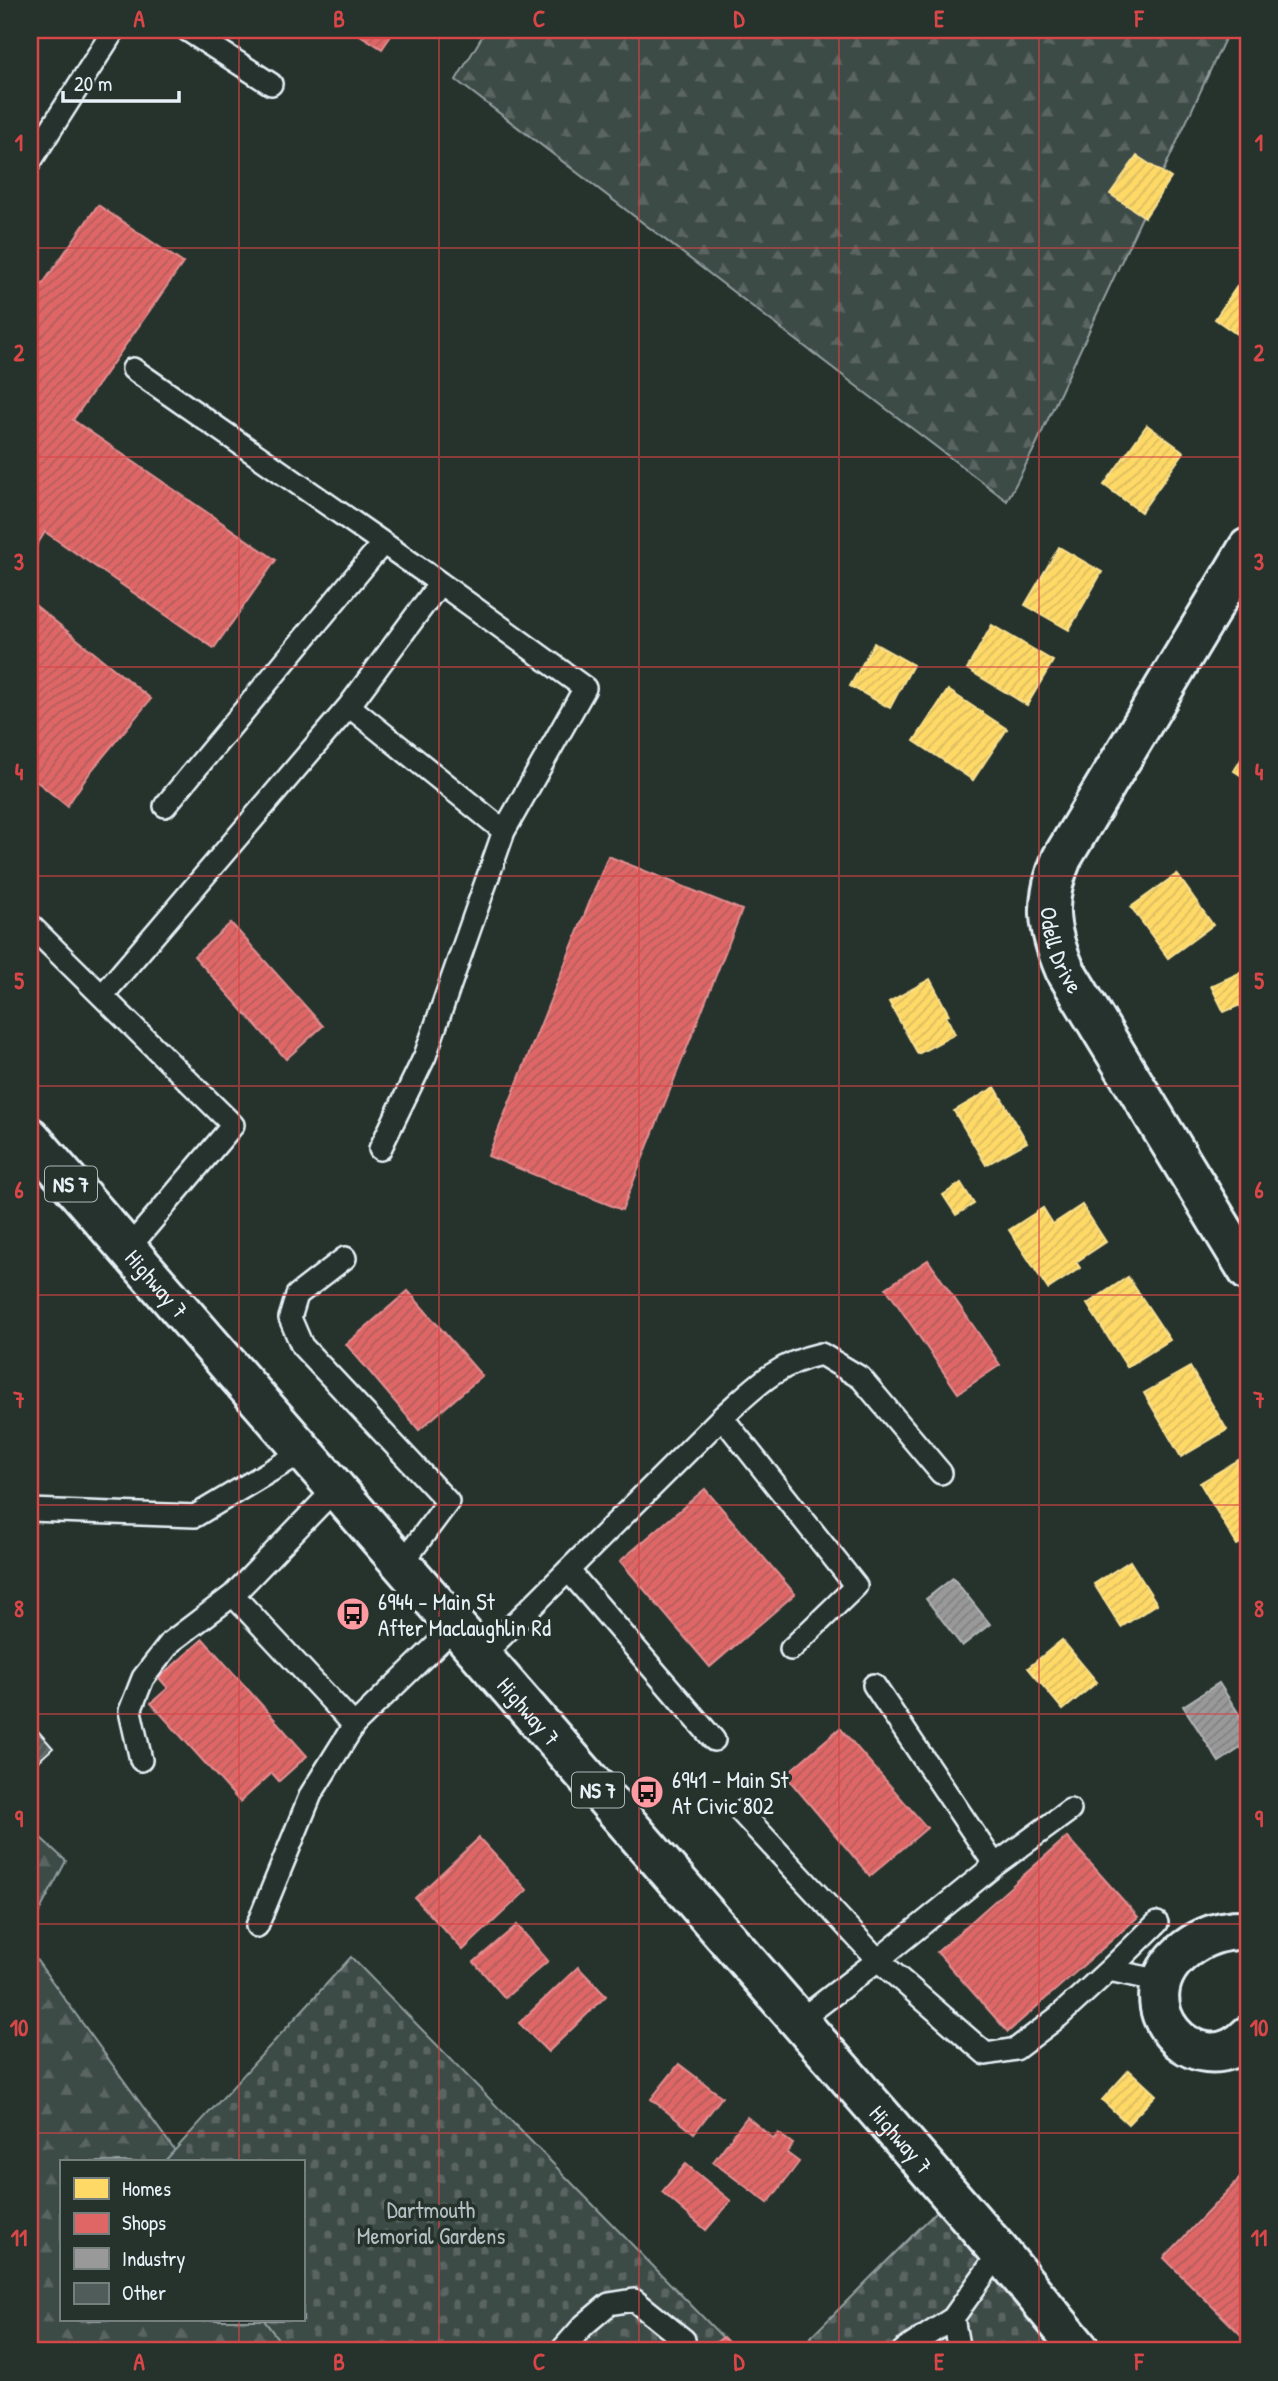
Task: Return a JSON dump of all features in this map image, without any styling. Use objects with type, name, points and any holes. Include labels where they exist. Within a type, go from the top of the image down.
[{"type":"main road","name":"Odell Drive","points":[[1248,548],[1067,849],[1052,881],[1049,901],[1050,927],[1065,970],[1248,1270]]},
{"type":"main road","name":"Highway 7","points":[[30,1138],[1000,2252],[1081,2351]]},
{"type":"main road","points":[[1246,1931],[1217,1932],[1190,1946],[1171,1962],[1161,1981],[1159,2007],[1170,2030],[1196,2050],[1215,2053],[1227,2051],[1248,2036]]},
{"type":"lane","points":[[30,162],[114,30]]},
{"type":"lane","points":[[187,30],[271,84]]},
{"type":"lane","points":[[133,369],[440,583],[585,688],[504,831],[425,1056],[380,1149]]},
{"type":"lane","points":[[165,806],[383,543]]},
{"type":"lane","points":[[102,996],[349,706],[440,583]]},
{"type":"lane","points":[[349,706],[504,831]]},
{"type":"lane","points":[[30,925],[233,1125],[128,1249]]},
{"type":"lane","points":[[345,1258],[297,1295],[290,1318],[303,1346],[448,1502],[401,1565]]},
{"type":"lane","points":[[482,1656],[722,1417],[760,1382],[796,1360],[821,1354],[861,1378],[941,1473]]},
{"type":"lane","points":[[722,1417],[856,1586],[791,1649]]},
{"type":"lane","points":[[30,1510],[195,1516],[304,1451]]},
{"type":"lane","points":[[141,1760],[130,1711],[143,1678],[171,1642],[233,1595],[336,1488]]},
{"type":"lane","points":[[568,1570],[714,1740]]},
{"type":"lane","points":[[233,1595],[354,1725]]},
{"type":"lane","points":[[257,1926],[311,1794],[354,1725],[456,1626]]},
{"type":"lane","points":[[874,1685],[995,1865]]},
{"type":"lane","points":[[799,2021],[995,1865],[1070,1810]]},
{"type":"lane","points":[[741,1812],[878,1960],[986,2054],[1016,2049],[1058,2017],[1157,1923]]},
{"type":"lane","points":[[1109,1970],[1161,1981]]},
{"type":"lane","points":[[903,2351],[953,2318],[1000,2252]]},
{"type":"lane","points":[[561,2351],[584,2325],[609,2304],[634,2300],[684,2340]]},
{"type":"lane","points":[[953,2318],[959,2351]]},
{"type":"green space","points":[[486,30],[1229,30],[1035,447],[1007,501],[456,80]]},
{"type":"green space","points":[[30,1828],[66,1861],[30,1929]]},
{"type":"green space","points":[[30,1951],[175,2151],[166,2160],[60,2160],[60,2322],[265,2322],[287,2351],[30,2351]]},
{"type":"green space","name":"Dartmouth Memorial Gardens","points":[[351,1957],[736,2351],[287,2351],[265,2322],[304,2322],[304,2160],[166,2160]]},
{"type":"green space","points":[[945,2203],[1067,2351],[797,2351]]},
{"type":"building: Homes","points":[[1137,156],[1171,178],[1145,217],[1110,194]]},
{"type":"building: Homes","points":[[1248,270],[1248,342],[1215,319]]},
{"type":"building: Homes","points":[[1147,425],[1184,452],[1141,512],[1104,485]]},
{"type":"building: Homes","points":[[1059,547],[1102,572],[1069,630],[1025,605]]},
{"type":"building: Homes","points":[[992,625],[1053,661],[1027,705],[967,669]]},
{"type":"building: Homes","points":[[874,643],[913,665],[890,708],[850,686]]},
{"type":"building: Homes","points":[[948,690],[1007,729],[973,780],[914,741]]},
{"type":"building: Homes","points":[[1248,748],[1248,780],[1234,771]]},
{"type":"building: Homes","points":[[1177,874],[1213,925],[1168,958],[1131,907]]},
{"type":"building: Homes","points":[[1248,969],[1248,1023],[1240,1005],[1224,1012],[1211,986]]},
{"type":"building: Homes","points":[[930,979],[949,1015],[946,1016],[955,1034],[918,1054],[889,1002]]},
{"type":"building: Homes","points":[[995,1087],[1027,1142],[986,1165],[954,1111]]},
{"type":"building: Homes","points":[[961,1183],[974,1204],[956,1215],[943,1195]]},
{"type":"building: Homes","points":[[1082,1205],[1106,1242],[1076,1262],[1080,1268],[1048,1289],[1009,1230],[1043,1208],[1053,1224]]},
{"type":"building: Homes","points":[[1128,1277],[1170,1340],[1127,1367],[1087,1304]]},
{"type":"building: Homes","points":[[1190,1367],[1227,1430],[1181,1457],[1144,1393]]},
{"type":"building: Homes","points":[[1245,1456],[1248,1461],[1248,1539],[1237,1545],[1200,1483]]},
{"type":"building: Homes","points":[[1130,1561],[1157,1604],[1121,1627],[1094,1584]]},
{"type":"building: Homes","points":[[1062,1640],[1097,1682],[1063,1710],[1028,1668]]},
{"type":"building: Homes","points":[[1129,2070],[1156,2095],[1128,2124],[1102,2100]]},
{"type":"building: Shops","points":[[352,30],[395,30],[382,49]]},
{"type":"building: Shops","points":[[98,205],[183,263],[73,420],[276,560],[214,648],[45,532],[30,556],[30,302]]},
{"type":"building: Shops","points":[[30,601],[151,699],[91,771],[67,806],[30,776]]},
{"type":"building: Shops","points":[[608,856],[742,910],[622,1210],[488,1156]]},
{"type":"building: Shops","points":[[231,923],[323,1026],[286,1059],[194,956]]},
{"type":"building: Shops","points":[[928,1260],[1000,1365],[958,1393],[886,1288]]},
{"type":"building: Shops","points":[[408,1291],[482,1376],[419,1430],[346,1344]]},
{"type":"building: Shops","points":[[705,1489],[795,1594],[710,1667],[620,1561]]},
{"type":"building: Shops","points":[[203,1639],[307,1756],[279,1781],[272,1773],[240,1802],[151,1703],[168,1688],[159,1678]]},
{"type":"building: Shops","points":[[840,1728],[927,1828],[870,1876],[785,1775]]},
{"type":"building: Shops","points":[[1067,1837],[1138,1917],[1008,2032],[937,1952]]},
{"type":"building: Shops","points":[[479,1838],[527,1890],[463,1950],[415,1898]]},
{"type":"building: Shops","points":[[517,1925],[548,1961],[505,1998],[474,1962]]},
{"type":"building: Shops","points":[[578,1967],[606,1996],[548,2052],[519,2023]]},
{"type":"building: Shops","points":[[679,2064],[722,2097],[694,2133],[651,2099]]},
{"type":"building: Shops","points":[[747,2117],[774,2139],[778,2133],[793,2144],[787,2153],[799,2162],[768,2203],[713,2162]]},
{"type":"building: Shops","points":[[686,2164],[731,2201],[706,2230],[662,2192]]},
{"type":"building: Shops","points":[[1240,2178],[1248,2186],[1248,2331],[1243,2337],[1164,2258]]},
{"type":"building: Shops","points":[[723,2337],[737,2351],[705,2351]]},
{"type":"building: Industry","points":[[953,1578],[990,1624],[962,1646],[926,1599]]},
{"type":"building: Industry","points":[[1219,1683],[1248,1728],[1248,1743],[1219,1762],[1183,1706]]},
{"type":"building: Other","points":[[30,1722],[53,1748],[30,1769]]},
{"type":"place","name":"6944 - Main St After Maclaughlin Rd","points":[[353,1614]]},
{"type":"place","name":"6941 - Main St At Civic 802","points":[[647,1792]]}]
